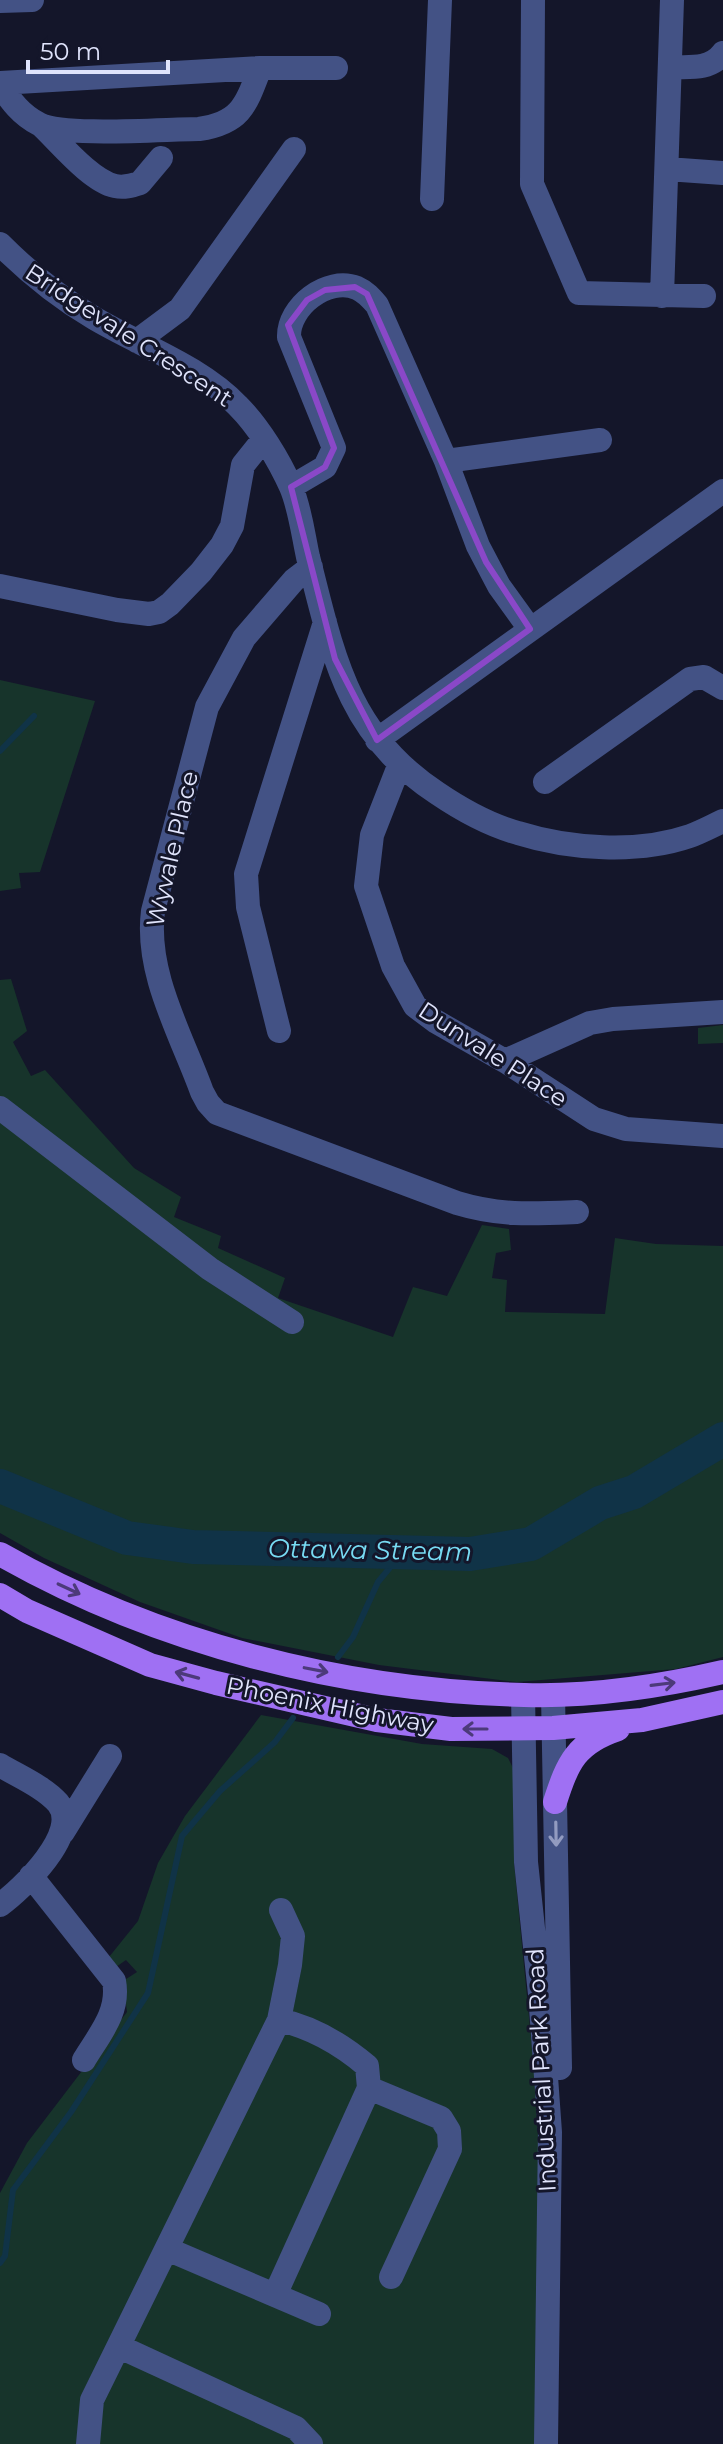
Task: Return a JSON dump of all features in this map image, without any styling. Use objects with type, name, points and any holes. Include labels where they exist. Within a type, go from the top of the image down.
[{"type":"main road","name":"Phoenix Highway","points":[[0,1554],[94,1601],[172,1631],[297,1666],[376,1681],[553,1695],[680,1682],[723,1672]]},
{"type":"main road","name":"Phoenix Highway","points":[[0,1595],[27,1611],[150,1665],[377,1720],[451,1729],[553,1728],[642,1720],[723,1702]]},
{"type":"main road","points":[[555,1802],[578,1750],[606,1733],[642,1720]]},
{"type":"street","points":[[0,1],[32,0]]},
{"type":"street","points":[[432,199],[440,0]]},
{"type":"street","points":[[533,0],[532,184],[579,293],[704,296]]},
{"type":"street","points":[[662,296],[672,0]]},
{"type":"street","points":[[670,67],[704,67],[716,62],[723,53]]},
{"type":"street","points":[[42,126],[64,131],[219,126],[233,119],[244,108],[260,68]]},
{"type":"street","points":[[161,158],[140,183],[117,187],[105,183],[42,126],[15,107],[0,84],[260,68],[336,68]]},
{"type":"street","points":[[137,341],[180,309],[294,149]]},
{"type":"street","points":[[667,169],[723,173]]},
{"type":"street","name":"Bridgevale Crescent","points":[[0,244],[49,287],[93,318],[216,387],[239,407],[291,487],[335,659],[351,700],[377,740],[399,766],[456,806],[504,829],[550,843],[601,848],[650,844],[688,836],[723,821]]},
{"type":"street","points":[[291,487],[325,467],[334,448],[289,337],[288,325],[307,300],[339,286],[355,287],[377,305],[446,461],[486,562],[530,629]]},
{"type":"street","points":[[0,586],[117,610],[149,614],[159,612],[201,572],[222,545],[232,526],[243,465],[263,440]]},
{"type":"street","points":[[446,461],[600,440]]},
{"type":"street","points":[[377,740],[723,491]]},
{"type":"street","name":"Wyvale Place","points":[[311,567],[294,580],[244,638],[207,707],[153,911],[151,939],[157,973],[202,1092],[217,1113],[457,1203],[487,1212],[577,1212]]},
{"type":"street","points":[[279,1031],[248,907],[246,874],[325,622]]},
{"type":"street","points":[[545,782],[690,679],[704,677],[723,688]]},
{"type":"street","name":"Dunvale Place","points":[[399,766],[372,835],[366,886],[393,966],[415,1006],[608,1125],[723,1136]]},
{"type":"street","points":[[505,1061],[590,1023],[644,1016],[723,1012]]},
{"type":"street","points":[[0,1108],[210,1269],[292,1322]]},
{"type":"street","name":"Industrial Park Road","points":[[523,1695],[526,1862],[550,2132],[546,2444]]},
{"type":"street","name":"Industrial Park Road","points":[[553,1695],[562,2164],[561,2444]]},
{"type":"street","points":[[0,1905],[31,1876],[62,1834],[110,1756]]},
{"type":"street","points":[[0,1765],[57,1803],[64,1812],[62,1834]]},
{"type":"street","points":[[31,1876],[114,1981],[117,1995],[113,2011],[84,2060]]},
{"type":"street","points":[[88,2444],[92,2400],[279,2020],[293,1936],[281,1910]]},
{"type":"street","points":[[275,2295],[369,2088],[367,2066],[351,2052],[304,2025],[279,2020]]},
{"type":"street","points":[[369,2088],[441,2118],[449,2131],[450,2149],[391,2277]]},
{"type":"street","points":[[167,2249],[319,2314]]},
{"type":"street","points":[[120,2347],[296,2428],[311,2444]]},
{"type":"highlighted area","points":[[355,287],[367,294],[486,562],[530,629],[377,740],[335,659],[291,487],[325,467],[334,448],[288,325],[307,300],[325,290]]},
{"type":"green space","points":[[0,680],[95,701],[40,872],[19,873],[21,888],[0,891]]},
{"type":"green space","points":[[11,979],[27,1031],[13,1042],[31,1076],[45,1070],[134,1168],[181,1197],[174,1217],[221,1236],[218,1248],[285,1278],[278,1298],[393,1337],[413,1287],[447,1296],[482,1225],[509,1229],[511,1250],[496,1253],[492,1278],[507,1280],[505,1312],[605,1314],[615,1238],[656,1244],[723,1246],[723,1657],[676,1669],[517,1682],[379,1665],[242,1638],[140,1602],[44,1558],[0,1533],[0,980]]},
{"type":"green space","points":[[723,1025],[723,1043],[698,1044],[698,1028]]},
{"type":"green space","points":[[261,1715],[422,1744],[492,1749],[508,1758],[518,1778],[514,1863],[539,2120],[536,2444],[0,2444],[0,2193],[27,2143],[127,2012],[123,1981],[137,1972],[126,1960],[113,1969],[109,1957],[138,1921],[158,1863],[185,1816]]},
{"type":"waterway","points":[[0,751],[34,716]]},
{"type":"waterway","name":"Ottawa Stream","points":[[0,1486],[127,1538],[193,1547],[470,1554],[531,1544],[600,1503],[634,1492],[723,1439]]},
{"type":"waterway","points":[[338,1657],[353,1637],[378,1582],[402,1553]]},
{"type":"waterway","points":[[0,2263],[5,2256],[13,2190],[71,2112],[148,1993],[182,1836],[220,1791],[275,1742],[293,1718]]}]
